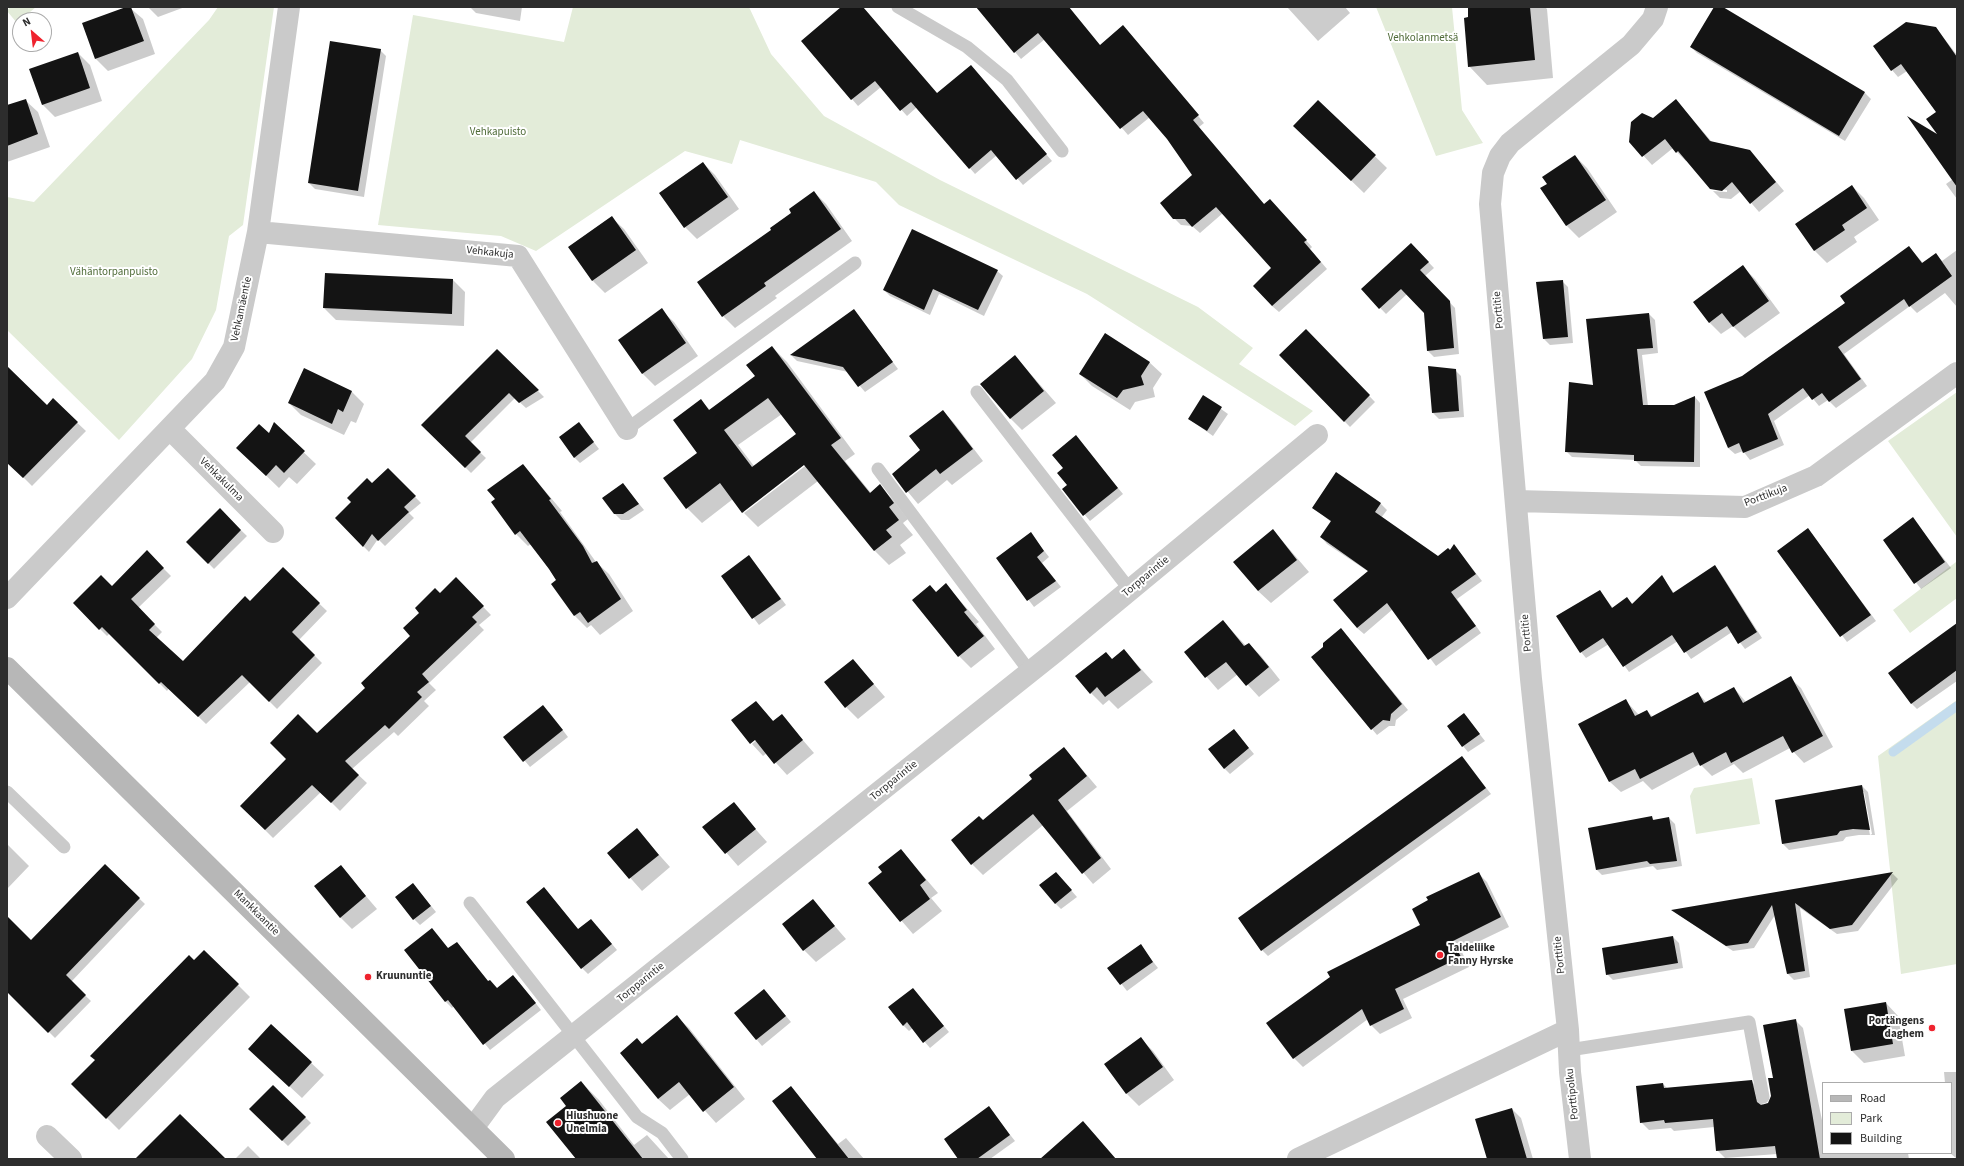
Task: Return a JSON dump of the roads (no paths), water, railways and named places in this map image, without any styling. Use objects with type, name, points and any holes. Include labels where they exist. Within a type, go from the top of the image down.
[{"type":"main road","name":"Mankkaantie","points":[[7,668],[504,1159]]},
{"type":"street","name":"Vehkamäentie","points":[[7,598],[215,381],[234,347],[258,232],[289,7]]},
{"type":"street","name":"Porttitie","points":[[1569,1040],[1531,679],[1490,204],[1492,173],[1500,156],[1510,143],[1631,45],[1653,19],[1657,7]]},
{"type":"street","name":"Vehkakuja","points":[[258,232],[518,256],[627,429]]},
{"type":"street","name":"Porttikuja","points":[[1516,501],[1745,507],[1816,476],[1957,373]]},
{"type":"street","name":"Vehkakulma","points":[[170,429],[273,532]]},
{"type":"street","name":"Torpparintie","points":[[473,1128],[494,1098],[574,1037],[1030,672],[1317,435]]},
{"type":"street","points":[[1298,1159],[1569,1040]]},
{"type":"street","name":"Porttipolku","points":[[1569,1040],[1580,1159]]},
{"type":"street","points":[[47,1136],[70,1159]]},
{"type":"lane","points":[[898,7],[967,47],[1007,80],[1062,151]]},
{"type":"lane","points":[[627,429],[855,263]]},
{"type":"lane","points":[[977,392],[1130,590]]},
{"type":"lane","points":[[878,469],[1030,672]]},
{"type":"lane","points":[[7,792],[64,847]]},
{"type":"lane","points":[[470,904],[638,1117],[662,1133],[682,1159]]},
{"type":"lane","points":[[1569,1040],[1749,1022],[1763,1097]]},
{"type":"waterway","points":[[1893,752],[1957,706]]},
{"type":"place","name":"Taideliike Fanny Hyrske","points":[[1440,955]]},
{"type":"place","name":"Kruununtie","points":[[368,977]]},
{"type":"place","name":"Portängens daghem","points":[[1932,1028]]},
{"type":"place","name":"Hiushuone Unelmia","points":[[558,1123]]},
{"type":"park label","name":"Vehkolanmetsä","points":[[1423,39]]},
{"type":"park label","name":"Vehkapuisto","points":[[498,133]]},
{"type":"park label","name":"Vähäntorpanpuisto","points":[[114,273]]}]
